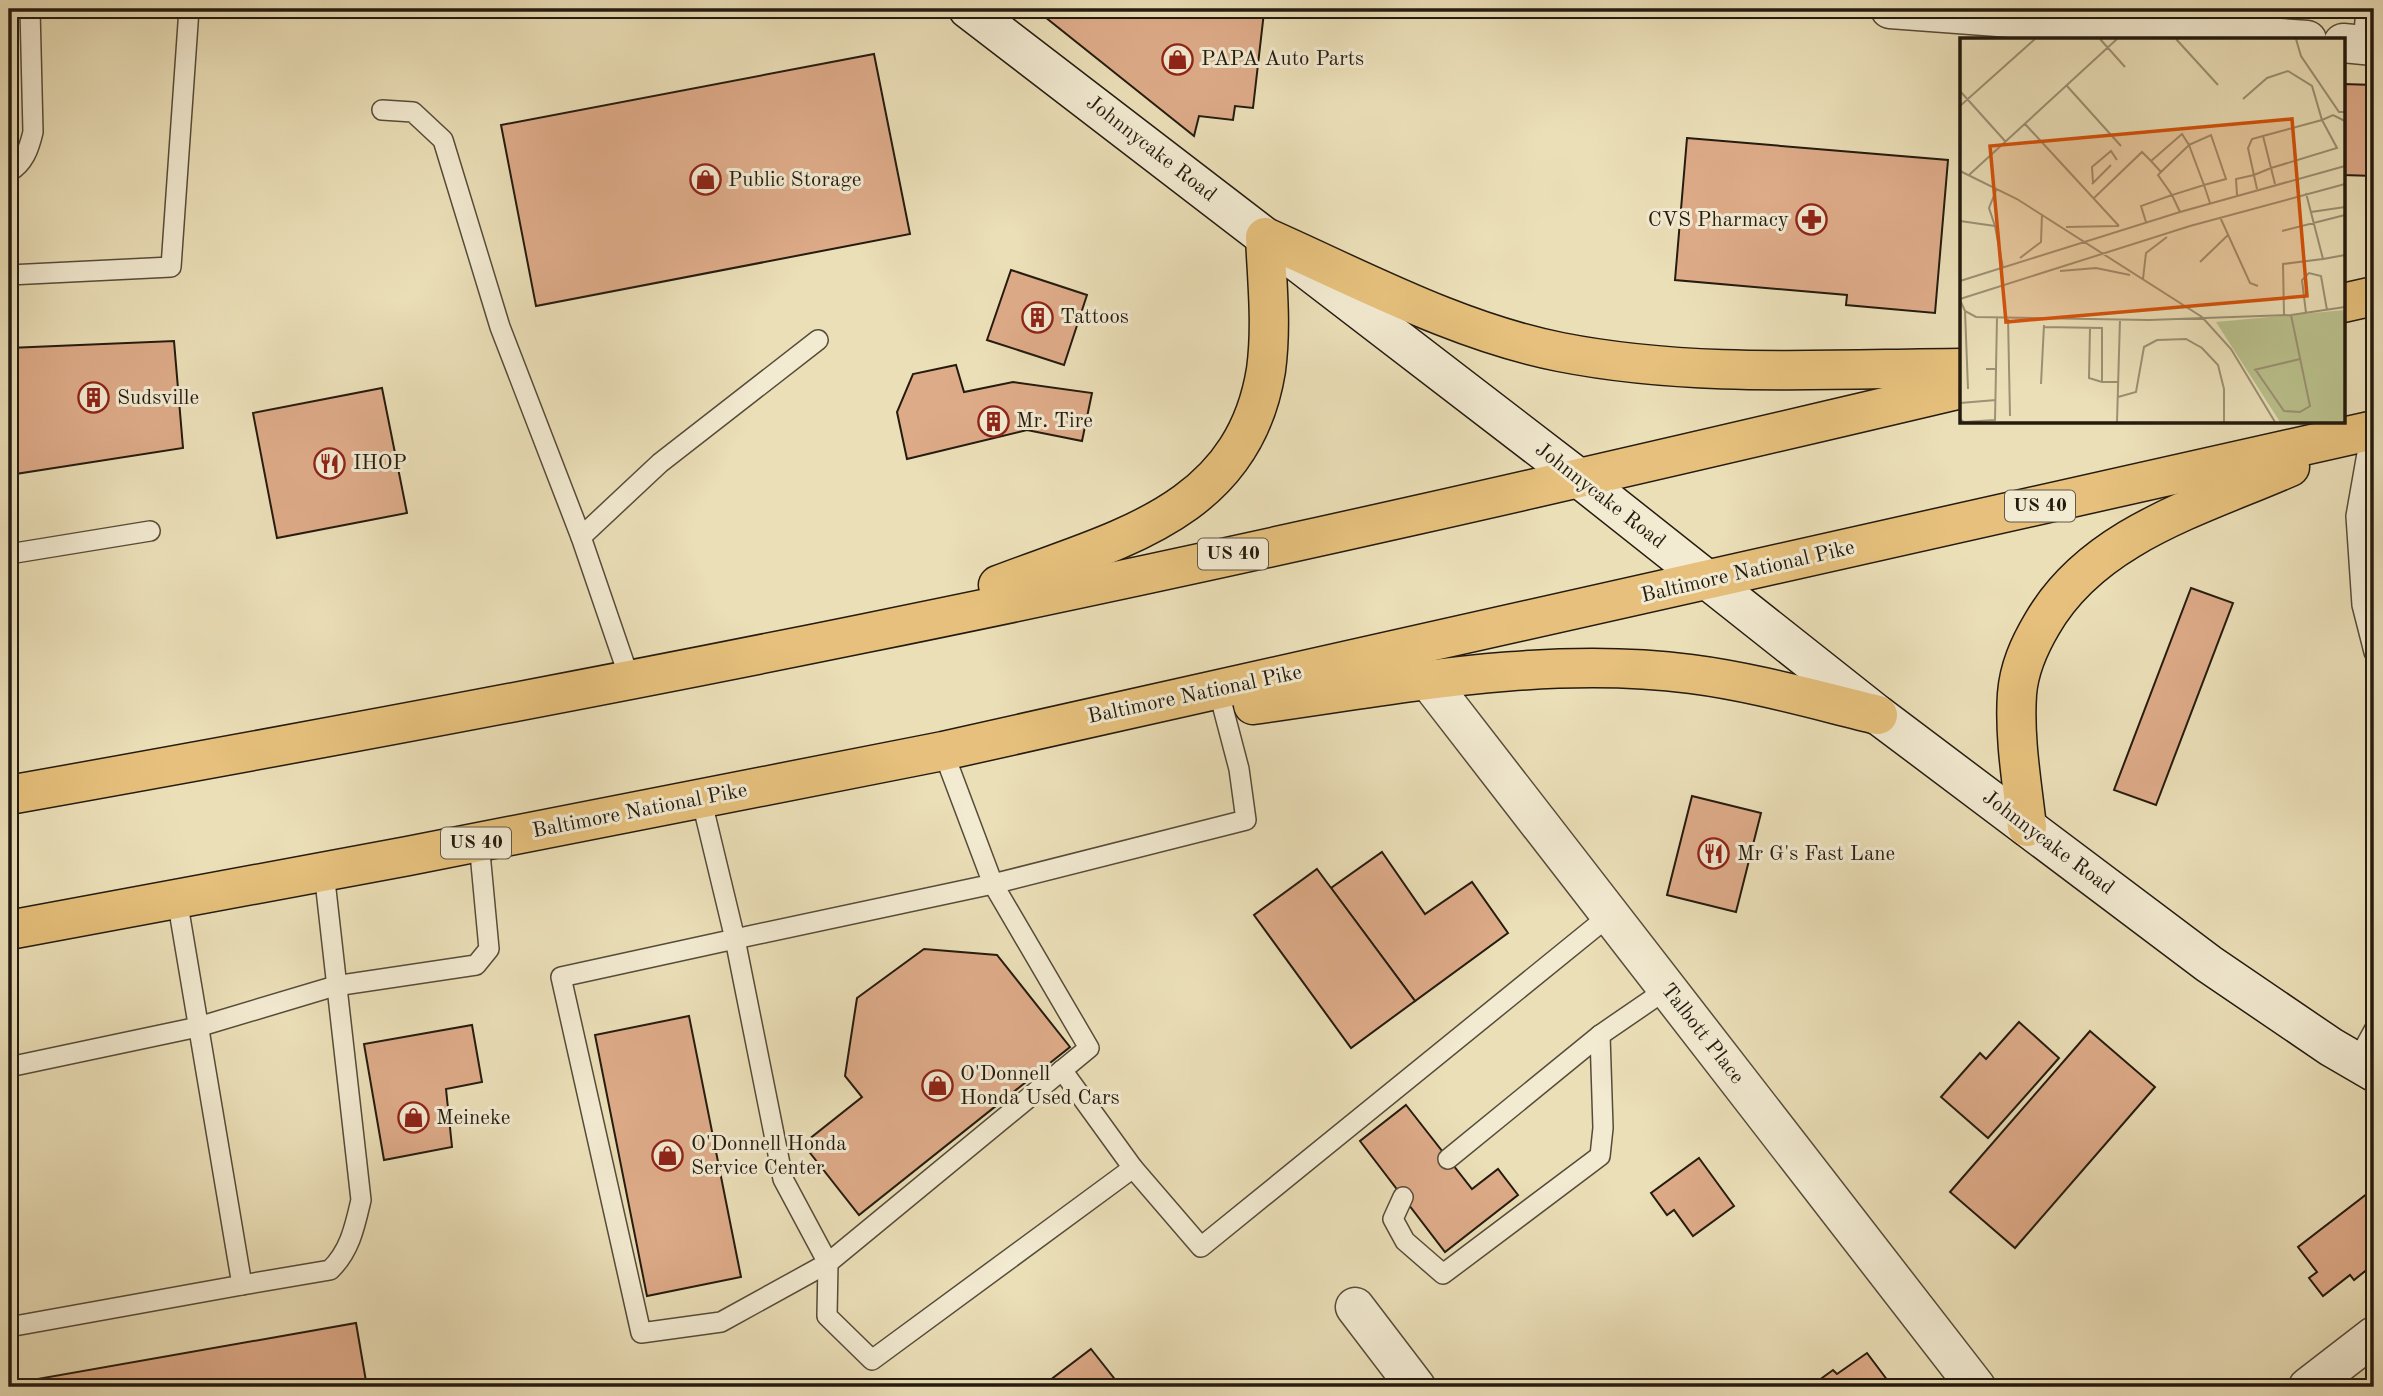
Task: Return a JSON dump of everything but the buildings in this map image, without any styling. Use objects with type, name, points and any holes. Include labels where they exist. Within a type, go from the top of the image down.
[{"type":"main road","name":"Johnnycake Road","points":[[968,9],[1580,479],[1878,715],[2209,964],[2368,1054]]},
{"type":"main road","points":[[1891,9],[2084,16],[2288,38]]},
{"type":"main road","points":[[885,629],[1119,538],[1177,510],[1214,481],[1237,452],[1256,412],[1266,370],[1269,329],[1265,237],[1464,324],[1558,352],[1638,365],[1715,370],[1960,368]]},
{"type":"main road","points":[[2344,303],[2374,296]]},
{"type":"main road","name":"US 40","points":[[9,795],[399,725],[885,629],[1580,479],[1960,389]]},
{"type":"main road","points":[[2027,827],[2017,742],[2017,692],[2027,650],[2053,604],[2080,573],[2136,534],[2372,431]]},
{"type":"main road","name":"Baltimore National Pike","points":[[9,930],[1220,699],[1707,582],[2372,431]]},
{"type":"main road","points":[[1220,699],[1543,668],[1685,674],[1762,686],[1878,715]]},
{"type":"main road","name":"Talbott Place","points":[[1428,680],[1976,1387]]},
{"type":"main road","points":[[1355,1307],[1416,1387]]},
{"type":"main road","points":[[2308,1387],[2374,1336]]},
{"type":"lane","points":[[9,172],[18,166],[29,149],[33,132],[30,9]]},
{"type":"lane","points":[[9,275],[171,267],[188,9]]},
{"type":"lane","points":[[382,110],[413,112],[443,140],[500,327],[581,537],[630,680]]},
{"type":"lane","points":[[581,537],[660,463],[818,340]]},
{"type":"lane","points":[[2372,431],[2357,516],[2362,605],[2374,652]]},
{"type":"lane","points":[[9,554],[150,531]]},
{"type":"lane","points":[[943,751],[993,884],[1089,1048],[828,1263],[721,1322],[641,1333],[561,977],[993,884],[1246,820],[1239,769],[1220,699]]},
{"type":"lane","points":[[701,798],[735,939],[783,1179],[828,1263],[827,1316],[872,1360],[1133,1168]]},
{"type":"lane","points":[[9,1067],[198,1027],[335,986],[476,965],[489,948],[479,842]]},
{"type":"lane","points":[[9,1327],[330,1270],[340,1262],[353,1236],[361,1200],[324,872]]},
{"type":"lane","points":[[177,899],[242,1285]]},
{"type":"lane","points":[[1062,1070],[1133,1168],[1201,1247],[1610,915]]},
{"type":"lane","points":[[1448,1160],[1600,1035],[1667,989]]},
{"type":"lane","points":[[1403,1197],[1393,1219],[1405,1241],[1443,1275],[1600,1156],[1603,1128],[1600,1035]]},
{"type":"place","name":"PAPA Auto Parts","points":[[1178,59]]},
{"type":"place","name":"Public Storage","points":[[705,180]]},
{"type":"place","name":"CVS Pharmacy","points":[[1812,220]]},
{"type":"place","name":"Tattoos","points":[[1037,317]]},
{"type":"place","name":"Sudsville","points":[[94,398]]},
{"type":"place","name":"Mr. Tire","points":[[993,421]]},
{"type":"place","name":"IHOP","points":[[330,463]]},
{"type":"place","name":"Mr G's Fast Lane","points":[[1714,854]]},
{"type":"place","name":"O'Donnell Honda Used Cars","points":[[937,1086]]},
{"type":"place","name":"Meineke","points":[[413,1118]]},
{"type":"place","name":"O'Donnell Honda Service Center","points":[[668,1156]]}]
